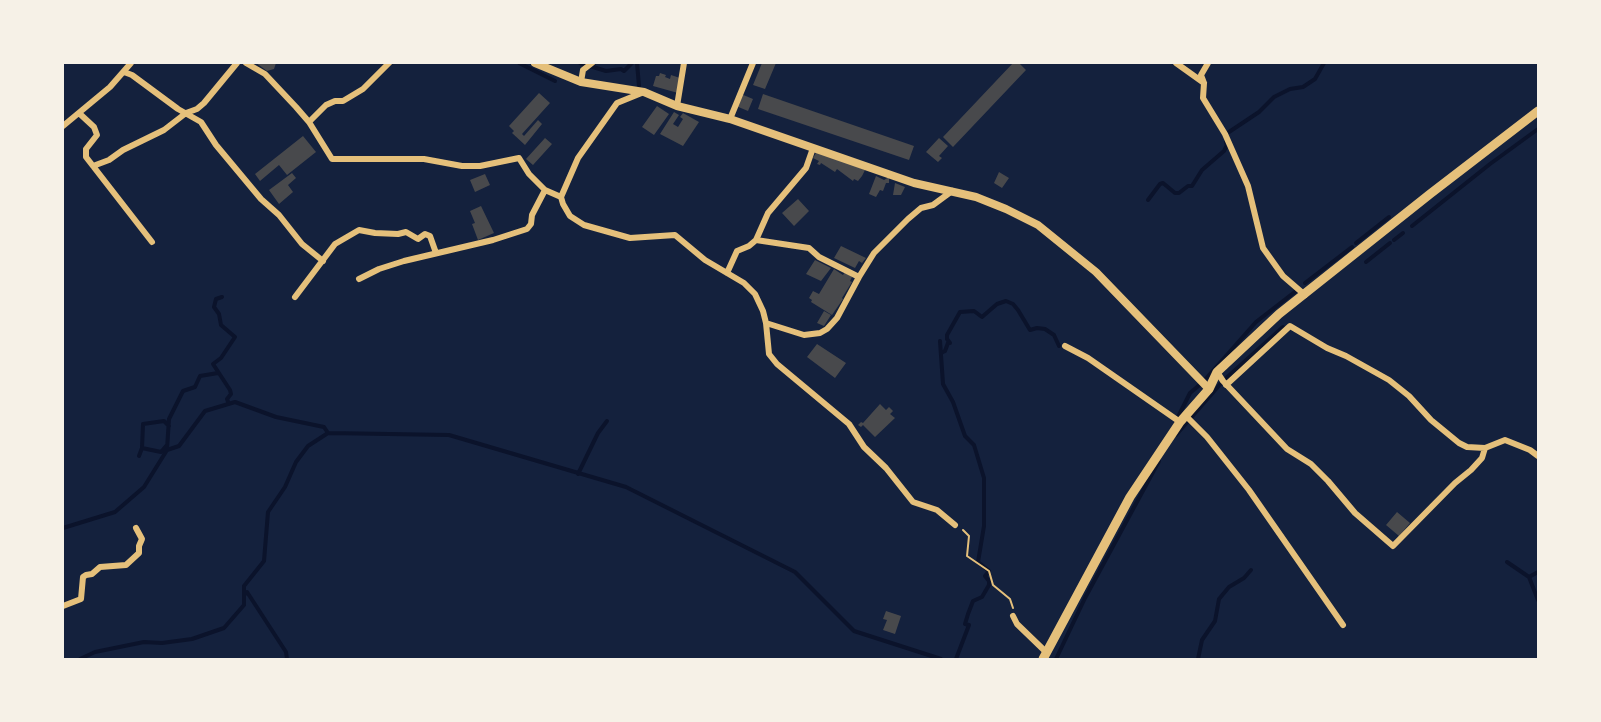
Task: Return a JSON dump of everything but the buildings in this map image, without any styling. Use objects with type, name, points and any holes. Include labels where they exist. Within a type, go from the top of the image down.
[{"type":"main road","points":[[1045,655],[1130,497],[1183,419],[1209,389],[1218,372],[1279,314],[1538,111]]},
{"type":"street","points":[[63,126],[80,114],[131,63]]},
{"type":"street","points":[[93,166],[109,160],[123,150],[164,130],[204,103],[237,63]]},
{"type":"street","points":[[246,63],[266,74],[309,122],[332,159],[424,159],[462,166],[480,166],[519,158],[529,174],[545,190],[561,197]]},
{"type":"street","points":[[309,122],[326,105],[335,101],[343,101],[363,89],[389,63]]},
{"type":"street","points":[[535,63],[581,82],[644,92],[677,106],[730,119],[914,183],[976,197],[1006,209],[1038,225],[1096,272],[1209,389]]},
{"type":"street","points":[[581,82],[583,70],[592,63]]},
{"type":"street","points":[[677,106],[684,63]]},
{"type":"street","points":[[730,119],[753,63]]},
{"type":"street","points":[[1176,63],[1204,83]]},
{"type":"street","points":[[1208,63],[1201,75],[1204,83],[1203,98],[1225,134],[1248,186],[1263,248],[1283,276],[1305,295]]},
{"type":"street","points":[[124,72],[132,75],[186,114],[201,122],[216,145],[261,199],[279,215],[302,244],[323,261]]},
{"type":"street","points":[[644,92],[617,103],[591,136],[578,158],[561,197],[570,216],[584,225],[630,238],[675,235],[705,260],[744,284],[755,294],[763,311],[769,354],[783,370],[849,424],[864,447],[886,468],[914,502],[937,510],[955,525]]},
{"type":"street","points":[[80,114],[94,127],[97,135],[86,149],[86,157],[152,242]]},
{"type":"street","points":[[727,273],[737,251],[756,240],[768,213],[806,168],[813,148]]},
{"type":"street","points":[[359,279],[379,269],[527,229],[545,190]]},
{"type":"street","points":[[766,323],[804,335],[820,333],[827,329],[837,318],[874,253],[921,208],[933,205],[952,191]]},
{"type":"street","points":[[295,297],[335,244],[345,236],[359,230],[387,233],[406,232],[418,239],[425,234],[430,236],[436,253]]},
{"type":"street","points":[[756,240],[809,248],[819,257],[859,277]]},
{"type":"street","points":[[1279,314],[1290,326],[1389,380],[1459,443],[1467,447],[1485,448],[1505,440],[1530,450],[1538,456]]},
{"type":"street","points":[[1226,385],[1290,326]]},
{"type":"street","points":[[1065,346],[1088,358],[1183,419],[1207,438],[1249,490],[1343,625]]},
{"type":"street","points":[[1218,372],[1226,385],[1287,449],[1316,469],[1355,513],[1393,546],[1482,458],[1485,448]]},
{"type":"street","points":[[63,606],[81,599],[83,577],[92,574],[100,567],[126,564],[139,553],[142,539],[136,528]]},
{"type":"street","points":[[1013,616],[1017,624],[1045,655]]},
{"type":"path","points":[[955,525],[969,536],[967,555],[969,558],[989,571],[990,580],[994,586],[1010,599],[1013,605],[1013,616]]},
{"type":"waterway","points":[[519,63],[555,81]]},
{"type":"waterway","points":[[580,63],[606,71],[621,69],[624,71],[632,63]]},
{"type":"waterway","points":[[637,63],[639,86]]},
{"type":"waterway","points":[[1229,132],[1259,112],[1274,97],[1290,89],[1303,87],[1315,79],[1324,63]]},
{"type":"waterway","points":[[1412,226],[1538,129]]},
{"type":"waterway","points":[[1148,200],[1163,183],[1175,193],[1192,186],[1202,170],[1224,151],[1226,142]]},
{"type":"waterway","points":[[1356,243],[1389,217]]},
{"type":"waterway","points":[[1394,240],[1403,233]]},
{"type":"waterway","points":[[1366,262],[1390,243]]},
{"type":"waterway","points":[[1305,283],[1352,247]]},
{"type":"waterway","points":[[1176,421],[1190,393],[1203,382],[1256,322],[1296,291]]},
{"type":"waterway","points":[[222,297],[216,299],[214,307],[219,314],[221,325],[235,337],[221,358],[213,364],[230,390],[231,394],[227,399],[229,404]]},
{"type":"waterway","points":[[941,353],[950,343],[947,335],[960,312],[974,311],[982,317],[997,304],[1006,301],[1018,310],[1030,330],[1045,329],[1054,335],[1059,346]]},
{"type":"waterway","points":[[1176,435],[1223,381],[1283,327]]},
{"type":"waterway","points":[[940,341],[943,384],[953,402],[965,436],[974,445],[984,478],[984,526],[978,562],[989,571],[985,576],[989,585],[982,597],[973,601],[965,624],[969,625],[956,659]]},
{"type":"waterway","points":[[167,449],[169,419],[183,391],[195,387],[200,376],[218,373]]},
{"type":"waterway","points":[[63,528],[115,512],[144,487],[167,450],[179,446],[205,411],[235,402],[276,417],[324,427],[328,433],[449,435],[626,487],[795,572],[854,631],[941,659]]},
{"type":"waterway","points":[[142,448],[143,424],[164,421],[169,426]]},
{"type":"waterway","points":[[578,474],[598,433],[607,421]]},
{"type":"waterway","points":[[80,659],[95,652],[144,642],[162,643],[192,639],[224,628],[244,605],[244,586],[264,561],[268,512],[285,487],[296,462],[308,446],[328,433]]},
{"type":"waterway","points":[[139,456],[142,448],[161,452],[167,445]]},
{"type":"waterway","points":[[1056,659],[1085,598],[1159,461]]},
{"type":"waterway","points":[[1507,562],[1529,577],[1538,600]]},
{"type":"waterway","points":[[1198,659],[1202,640],[1215,621],[1219,599],[1229,587],[1244,578],[1251,570]]},
{"type":"waterway","points":[[1529,577],[1538,572]]},
{"type":"waterway","points":[[244,595],[247,592],[286,652],[287,659]]}]
